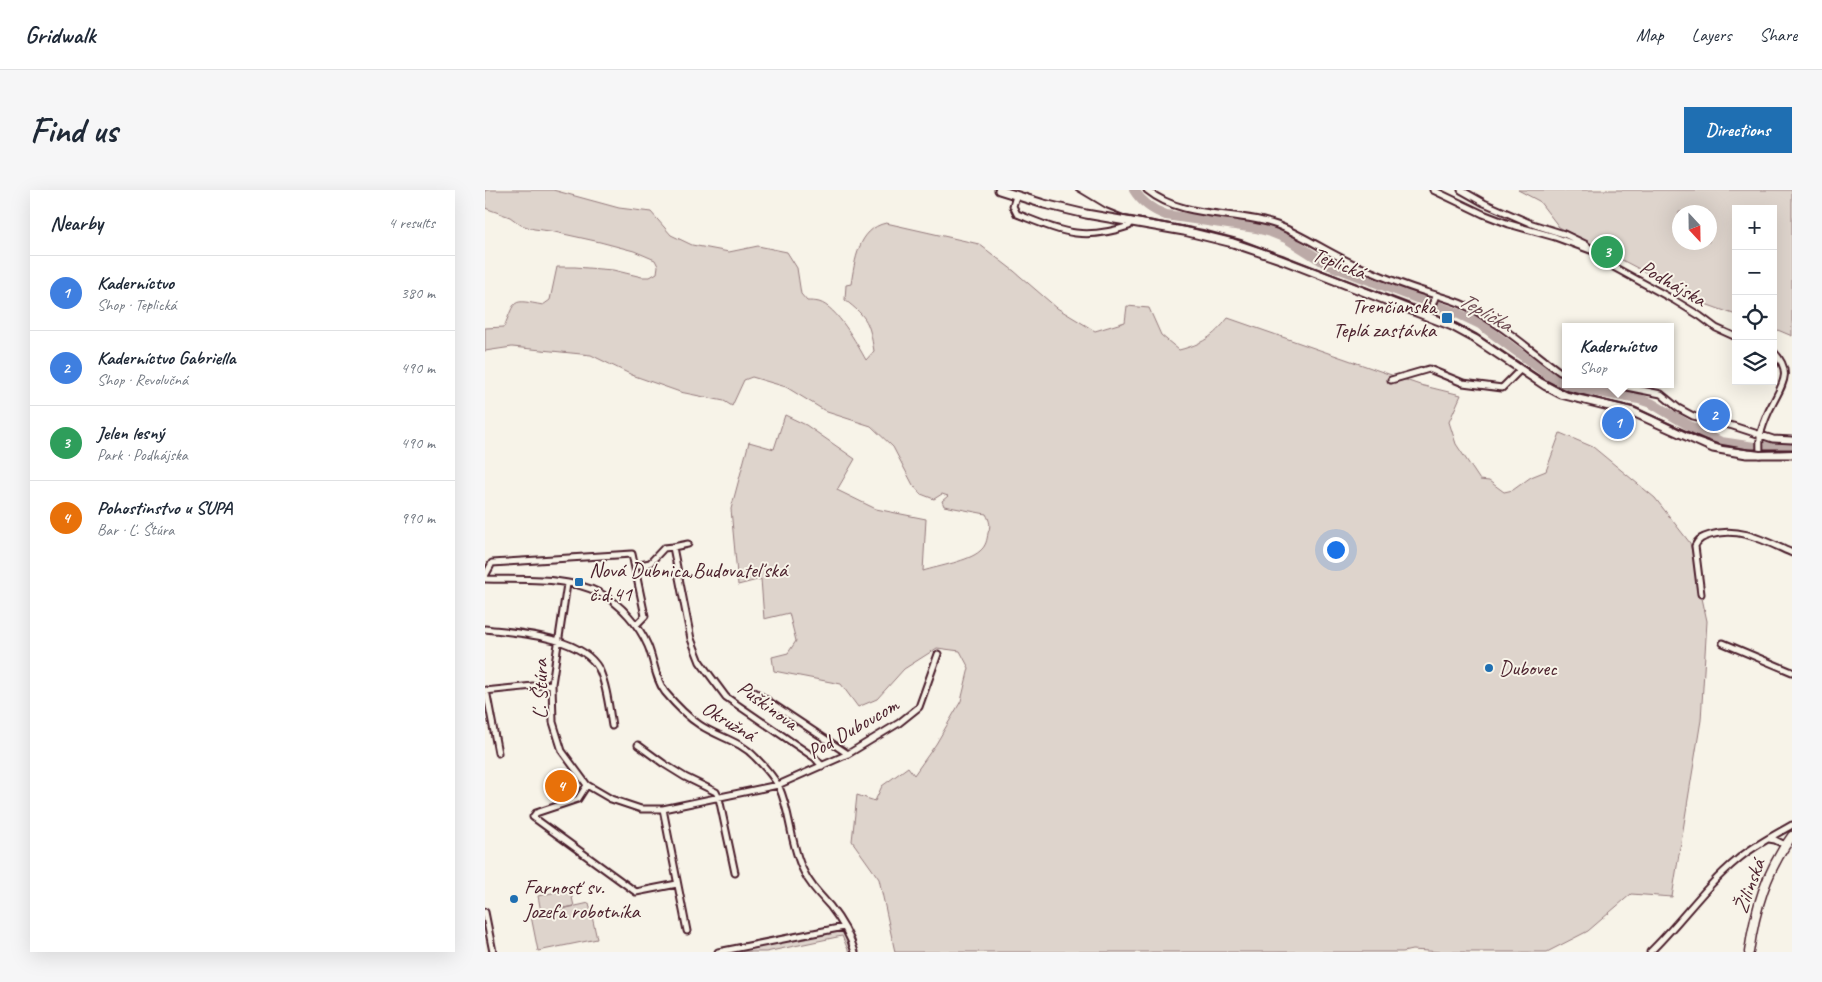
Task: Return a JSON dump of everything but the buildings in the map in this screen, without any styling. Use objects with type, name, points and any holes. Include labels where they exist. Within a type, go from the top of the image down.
[{"type":"main road","name":"Teplická","points":[[999,190],[1076,212],[1184,231],[1233,243],[1429,313],[1474,338],[1546,386],[1566,396],[1633,412],[1713,448],[1735,453],[1792,454]]},
{"type":"main road","name":"Žilinská","points":[[1749,952],[1757,910],[1764,886],[1774,864],[1792,836]]},
{"type":"street","points":[[1147,190],[1166,201],[1191,210],[1260,220],[1275,225],[1296,233],[1359,266],[1435,297],[1454,301],[1489,319],[1562,373]]},
{"type":"street","points":[[1433,190],[1509,224],[1555,237],[1595,252]]},
{"type":"street","name":"Podhájska","points":[[1461,190],[1484,203],[1532,224],[1564,234],[1585,244],[1610,265],[1681,304],[1716,328],[1732,335]]},
{"type":"street","points":[[1016,196],[1013,206],[1017,214],[1063,232],[1097,235],[1129,226],[1131,222]]},
{"type":"street","points":[[1429,313],[1435,297]]},
{"type":"street","points":[[1760,452],[1760,435],[1772,404],[1782,388],[1786,376],[1782,361],[1777,355]]},
{"type":"street","points":[[1391,380],[1429,369],[1463,383],[1502,388],[1521,369]]},
{"type":"street","points":[[1632,388],[1661,394],[1686,413],[1773,439],[1792,440]]},
{"type":"street","points":[[1701,594],[1695,546],[1704,537],[1732,532],[1750,535],[1792,553]]},
{"type":"street","points":[[637,625],[645,616],[635,566],[651,563],[664,548],[688,544]]},
{"type":"street","name":"Puškinova","points":[[673,547],[691,639],[700,662],[726,697],[815,758],[822,766]]},
{"type":"street","name":"Okružná","points":[[635,566],[632,554],[519,561],[492,563],[485,577],[580,586],[600,593],[625,612],[637,625],[648,645],[663,690],[682,712],[701,726],[732,740],[755,756],[778,785],[803,871],[844,927],[851,939],[855,952]]},
{"type":"street","name":"Ľ. Štúra","points":[[567,584],[552,684],[553,722],[562,751],[587,785],[611,799],[641,809],[663,809],[778,785]]},
{"type":"street","points":[[485,629],[520,633],[557,641],[576,648],[593,661],[603,680],[612,726]]},
{"type":"street","points":[[1723,643],[1792,672]]},
{"type":"street","name":"Pod Dubovcom","points":[[778,785],[848,754],[899,723],[919,707],[938,654]]},
{"type":"street","points":[[498,753],[485,690],[552,684]]},
{"type":"street","points":[[753,691],[848,754]]},
{"type":"street","points":[[638,745],[678,773],[716,792],[719,798],[735,873]]},
{"type":"street","points":[[587,785],[578,799],[536,814],[533,817],[636,892],[677,884]]},
{"type":"street","points":[[663,809],[687,931]]},
{"type":"street","points":[[1650,952],[1723,872],[1749,850],[1792,825]]},
{"type":"street","points":[[1769,839],[1785,845]]},
{"type":"street","points":[[485,912],[493,952]]},
{"type":"street","points":[[718,952],[844,927]]},
{"type":"shaded area","points":[[485,190],[553,190],[619,208],[651,212],[671,235],[692,245],[729,252],[758,246],[787,252],[797,268],[801,294],[807,301],[819,302],[833,311],[846,327],[866,360],[874,351],[871,333],[863,316],[845,300],[846,285],[851,284],[856,256],[864,239],[877,226],[886,223],[979,244],[1057,308],[1095,331],[1125,322],[1127,306],[1149,308],[1161,335],[1179,350],[1206,339],[1228,318],[1420,385],[1461,395],[1449,422],[1456,444],[1480,480],[1489,481],[1504,492],[1513,490],[1531,477],[1546,471],[1560,433],[1593,447],[1655,498],[1690,543],[1707,621],[1701,720],[1672,897],[1631,894],[1588,931],[1547,952],[1443,952],[1412,950],[1403,952],[895,952],[879,879],[852,841],[857,795],[875,801],[882,786],[908,767],[914,775],[936,744],[961,701],[969,668],[960,651],[937,648],[904,669],[877,699],[858,707],[841,684],[774,671],[772,657],[788,653],[796,641],[789,613],[764,619],[761,579],[738,585],[731,509],[749,442],[774,449],[785,415],[806,425],[855,459],[837,490],[876,509],[926,519],[923,571],[961,560],[980,551],[986,543],[990,528],[986,514],[944,506],[942,501],[948,496],[942,494],[934,499],[921,494],[913,485],[893,447],[871,426],[827,412],[786,387],[752,377],[744,380],[732,406],[724,401],[680,392],[632,375],[591,355],[512,347],[485,351],[485,328],[504,327],[516,303],[525,302],[543,305],[550,300],[557,267],[613,270],[650,277],[657,273],[658,266],[655,260],[634,251],[521,225],[510,217],[485,208]]},
{"type":"shaded area","points":[[1518,190],[1792,190],[1792,336],[1777,330],[1777,205],[1732,205],[1732,314],[1708,305],[1559,227],[1539,201]]},
{"type":"shaded area","points":[[570,889],[574,906],[541,912],[538,896]]},
{"type":"shaded area","points":[[589,903],[597,939],[538,951],[531,916]]},
{"type":"shaded area","points":[[840,930],[844,932],[853,952],[849,952],[842,936],[766,952],[727,952]]},
{"type":"waterway","name":"Teplička","points":[[1134,190],[1148,206],[1166,215],[1256,228],[1271,232],[1286,238],[1327,264],[1459,314],[1480,324],[1562,383]]},
{"type":"waterway","name":"Teplička","points":[[1578,388],[1639,399],[1651,403],[1721,442],[1754,447],[1792,445]]},
{"type":"railway","points":[[1076,190],[1106,208],[1126,216],[1203,230],[1241,240],[1434,313],[1477,335],[1541,378],[1568,392],[1634,407],[1697,437],[1723,446],[1760,451],[1792,450]]},
{"type":"place","name":"Jelen lesný","points":[[1607,252]]},
{"type":"place","name":"Trenčianska Teplá zastávka","points":[[1447,318]]},
{"type":"place","name":"Kaderníctvo Gabriella","points":[[1714,415]]},
{"type":"place","name":"Kaderníctvo","points":[[1618,423]]},
{"type":"place","name":"Nová Dubnica,Budovateľská č.d.41","points":[[579,582]]},
{"type":"place","name":"Dubovec","points":[[1489,668]]},
{"type":"place","name":"Pohostinstvo u SUPA","points":[[561,786]]},
{"type":"place","name":"Farnosť sv. Jozefa robotníka","points":[[514,899]]}]
